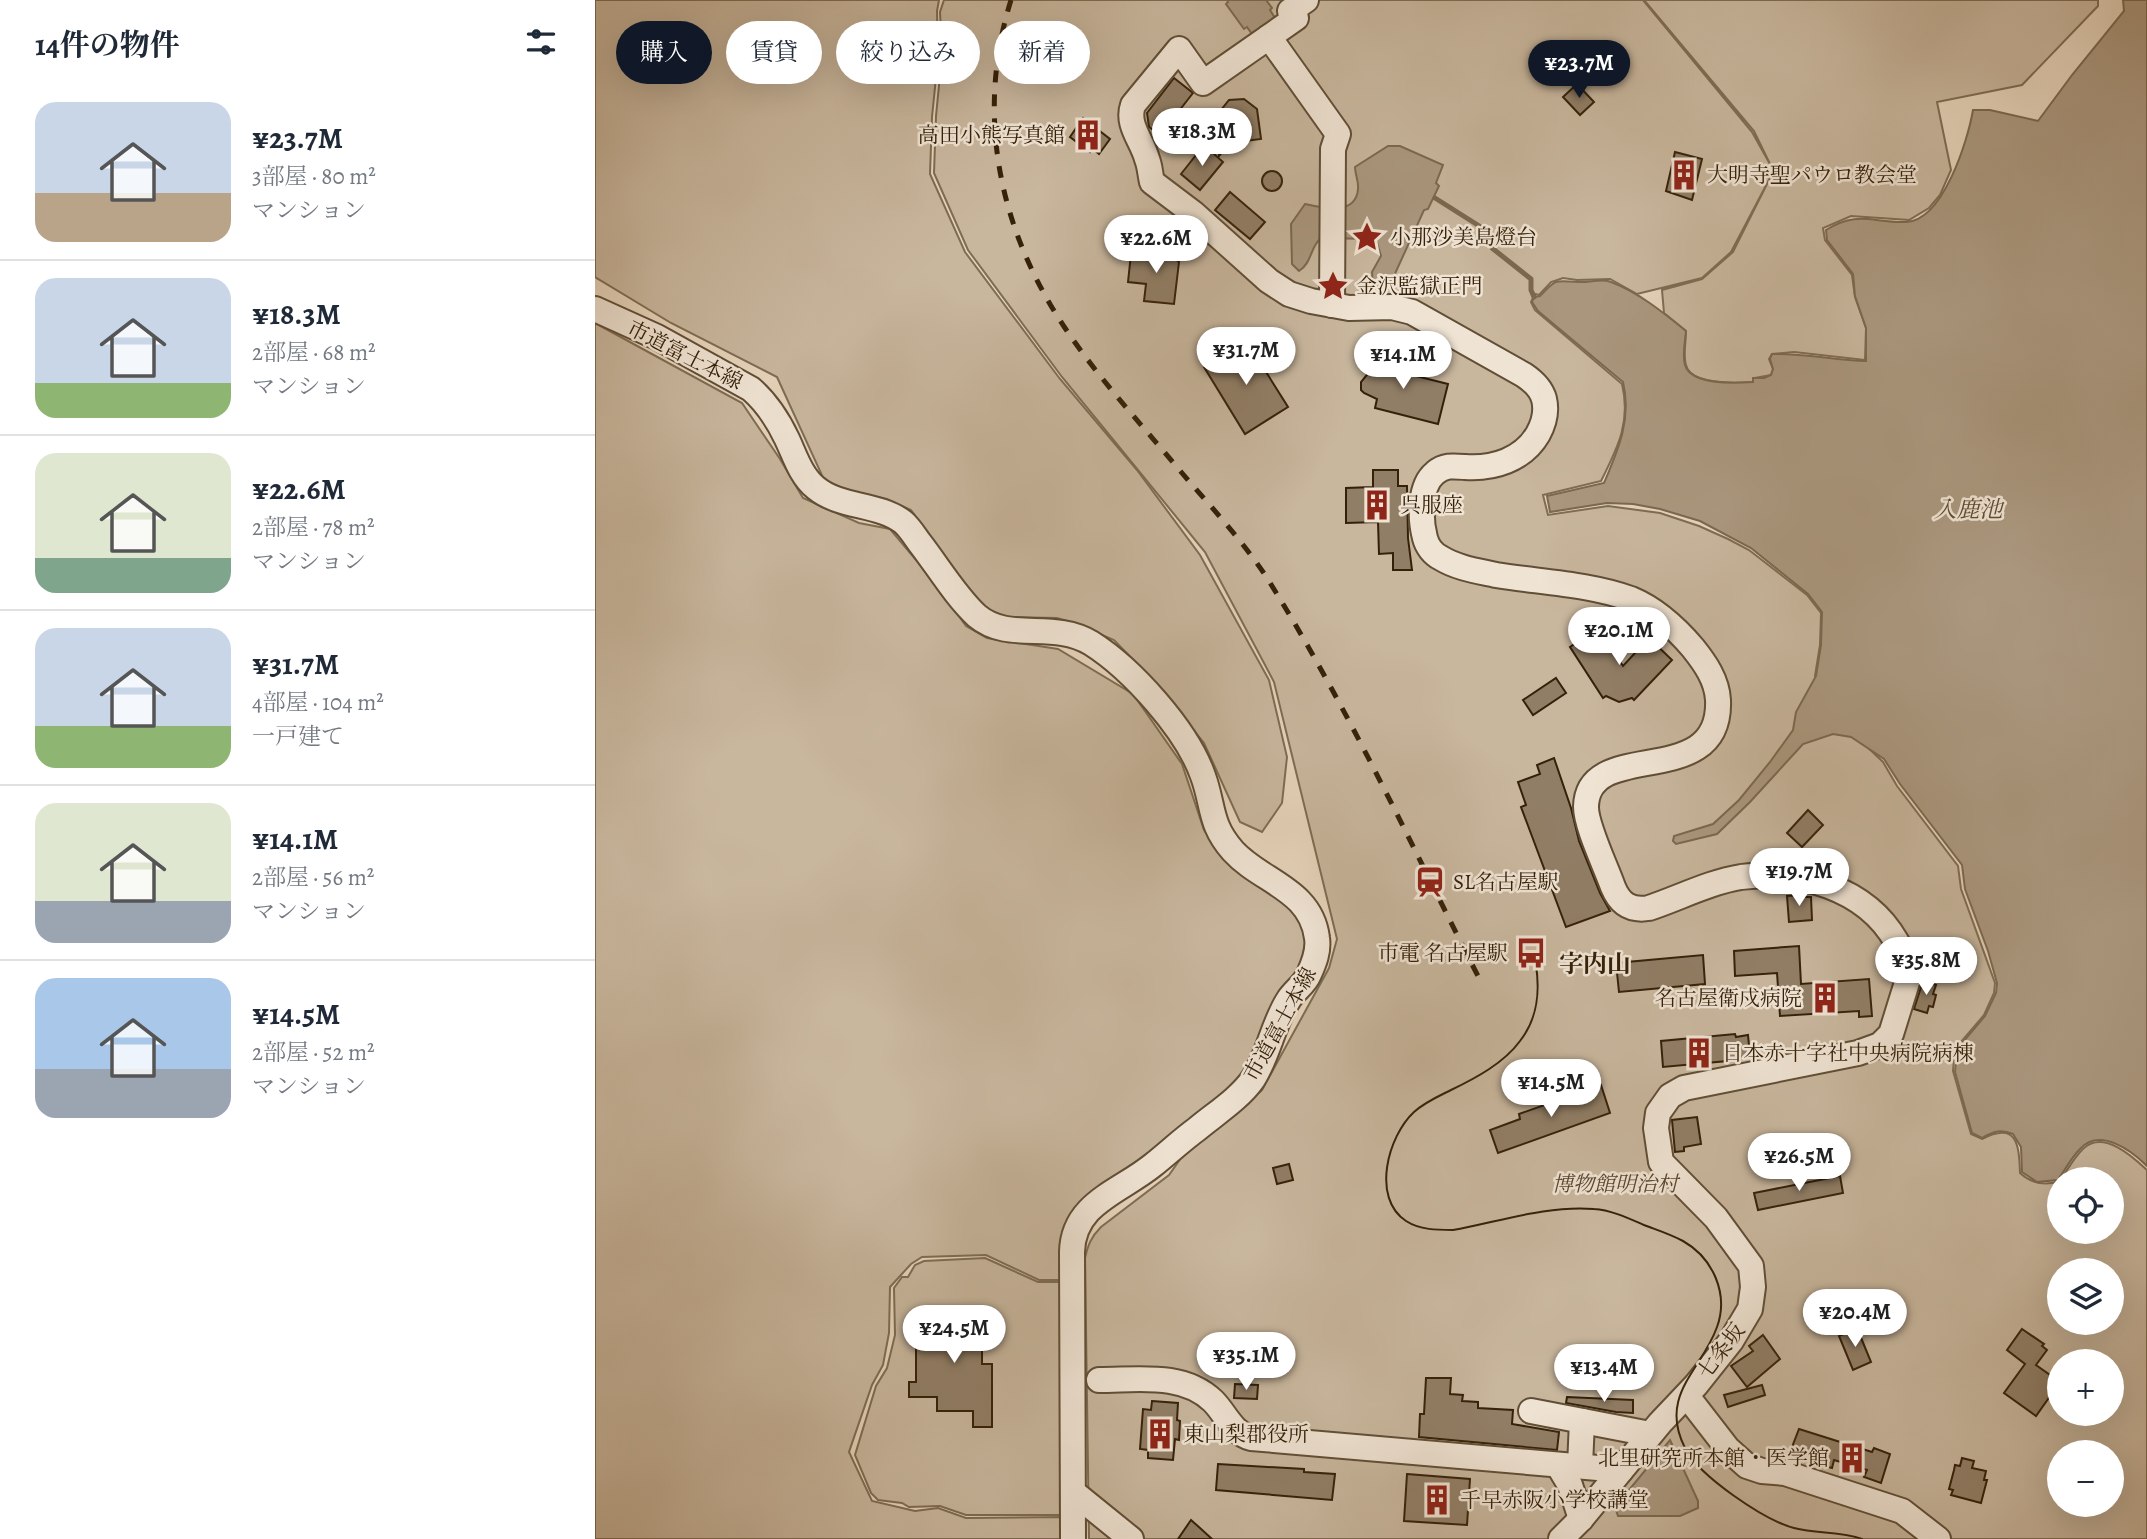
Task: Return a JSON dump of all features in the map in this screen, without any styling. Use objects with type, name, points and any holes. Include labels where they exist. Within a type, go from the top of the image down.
[{"type":"street","points":[[1305,0],[1290,11],[1296,18],[1203,83],[1178,49],[1133,105],[1132,124],[1147,158],[1152,182],[1275,285],[1297,298],[1332,305],[1392,307],[1412,312],[1531,380],[1544,401],[1545,418],[1539,433],[1524,451],[1511,459],[1492,465],[1446,467],[1430,477],[1422,493],[1425,535],[1429,546],[1437,555],[1460,566],[1627,598],[1661,617],[1688,643],[1711,674],[1718,699],[1714,724],[1690,752],[1666,760],[1632,765]]},
{"type":"street","points":[[1269,37],[1338,134],[1333,149],[1332,305]]},
{"type":"street","name":"市道富士本線","points":[[595,309],[657,337],[751,389],[774,414],[800,467],[815,488],[828,496],[878,511],[904,523],[968,606],[983,621],[1014,630],[1064,632],[1091,644],[1114,660],[1171,718],[1193,750],[1204,779],[1213,821],[1226,843],[1255,872],[1288,889],[1309,915],[1317,936],[1315,960],[1307,979],[1290,997],[1272,1031],[1254,1076],[1222,1108],[1152,1167],[1085,1213],[1079,1222],[1072,1243],[1073,1539]]},
{"type":"street","points":[[1632,765],[1640,752],[1651,745]]},
{"type":"street","name":"七条坂","points":[[1561,1539],[1581,1519],[1650,1434],[1682,1401],[1739,1329],[1746,1318],[1752,1298],[1751,1266],[1716,1219],[1661,1163],[1656,1122],[1664,1102],[1684,1088],[1846,1055],[1880,1045],[1891,1034],[1909,976],[1907,962],[1887,928],[1863,904],[1843,891],[1795,879],[1762,876],[1735,878],[1649,908],[1625,906],[1616,893],[1588,820],[1586,805],[1596,781],[1605,774],[1632,765]]},
{"type":"street","points":[[1100,1380],[1162,1380],[1185,1384],[1212,1400],[1239,1434],[1258,1438],[1339,1441],[1621,1470]]},
{"type":"street","points":[[1682,1401],[1747,1466],[1762,1471],[1785,1473],[1902,1511],[1938,1539]]},
{"type":"street","points":[[1531,1411],[1650,1434]]},
{"type":"street","points":[[1581,1519],[1569,1465],[1582,1421]]},
{"type":"street","points":[[1073,1492],[1131,1539]]},
{"type":"green space","points":[[595,0],[939,0],[937,21],[836,21],[836,84],[935,84],[930,174],[965,252],[1060,379],[1137,470],[1200,555],[1269,680],[1287,757],[1282,803],[1262,832],[1240,822],[1204,743],[1151,678],[1114,640],[1057,618],[1005,617],[981,606],[911,510],[887,499],[857,493],[825,482],[777,377],[671,323],[595,277]]},
{"type":"green space","name":"博物館明治村","points":[[944,0],[1643,0],[1752,132],[1771,166],[1754,131],[1644,0],[2098,0],[2098,6],[2022,85],[1937,102],[1951,170],[1940,195],[1929,208],[1909,220],[1851,216],[1823,228],[1825,240],[1852,275],[1855,297],[1866,328],[1865,360],[1794,352],[1772,354],[1769,359],[1773,369],[1771,375],[1754,378],[1753,382],[1736,383],[1715,382],[1696,377],[1686,365],[1686,331],[1664,313],[1662,290],[1702,279],[1733,252],[1771,176],[1731,252],[1702,278],[1637,294],[1610,279],[1563,278],[1551,282],[1539,295],[1535,294],[1531,302],[1535,310],[1622,384],[1625,410],[1621,434],[1601,481],[1543,495],[1548,515],[1608,506],[1660,513],[1699,526],[1749,550],[1807,595],[1821,613],[1815,676],[1828,713],[1883,762],[1897,786],[1958,866],[1961,889],[1995,983],[1994,993],[1984,1015],[1955,1049],[1953,1071],[1971,1134],[1982,1139],[1994,1134],[2009,1134],[2017,1145],[2020,1173],[2029,1180],[2047,1183],[2047,1244],[2124,1244],[2124,1167],[2069,1167],[2084,1148],[2100,1142],[2118,1147],[2147,1170],[2147,1539],[1089,1539],[1085,1258],[1089,1245],[1101,1227],[1169,1175],[1181,1158],[1262,1090],[1329,968],[1337,939],[1274,682],[1205,552],[1062,377],[968,250],[934,173],[939,84],[980,84],[980,21],[940,21]]},
{"type":"green space","points":[[595,323],[742,403],[803,498],[859,523],[890,529],[933,580],[966,626],[987,638],[1058,649],[1133,694],[1182,764],[1204,830],[1225,858],[1282,897],[1311,938],[1310,949],[1246,1076],[1166,1143],[1086,1199],[1064,1280],[1039,1280],[986,1255],[922,1257],[911,1264],[890,1287],[889,1333],[883,1365],[872,1385],[849,1452],[872,1501],[915,1511],[938,1508],[966,1518],[1065,1517],[1064,1539],[595,1539]]},
{"type":"green space","points":[[985,1258],[1038,1282],[1064,1282],[1067,1515],[966,1515],[940,1506],[909,1507],[902,1503],[878,1500],[871,1493],[855,1455],[876,1386],[887,1368],[895,1335],[894,1288],[902,1277],[908,1277],[915,1265],[924,1261]]},
{"type":"water","points":[[1227,0],[1266,0],[1275,18],[1252,34],[1247,27],[1244,29],[1226,4]]},
{"type":"water","name":"入鹿池","points":[[2123,0],[2147,0],[2147,1166],[2124,1148],[2097,1140],[2080,1149],[2066,1167],[2047,1167],[2047,1181],[2037,1182],[2022,1172],[2021,1147],[2013,1134],[1997,1132],[1982,1138],[1972,1133],[1955,1072],[1957,1049],[1985,1016],[1996,993],[1997,983],[1965,889],[1962,865],[1884,759],[1851,737],[1833,734],[1803,744],[1717,834],[1676,844],[1673,841],[1674,836],[1713,824],[1739,800],[1793,730],[1796,712],[1816,676],[1822,612],[1808,594],[1751,548],[1700,521],[1633,504],[1607,503],[1550,512],[1547,496],[1604,483],[1625,422],[1625,396],[1623,382],[1538,311],[1532,302],[1534,297],[1540,296],[1553,283],[1560,281],[1603,280],[1621,286],[1686,331],[1685,365],[1696,377],[1715,382],[1753,382],[1753,378],[1771,375],[1772,354],[1866,361],[1866,328],[1855,296],[1853,274],[1827,240],[1826,230],[1847,220],[1906,222],[1919,218],[1931,208],[1952,177],[1966,140],[1973,110],[1990,110],[2038,121],[2124,11]]},
{"type":"water","points":[[1388,146],[1400,146],[1443,165],[1436,183],[1439,186],[1428,209],[1424,210],[1388,289],[1373,286],[1372,272],[1381,256],[1377,243],[1372,239],[1321,238],[1299,271],[1292,264],[1291,224],[1305,204],[1337,208],[1351,203],[1356,198],[1358,189],[1355,167]]},
{"type":"water","points":[[1670,1440],[1698,1501],[1698,1508],[1680,1516],[1618,1516],[1615,1507]]},
{"type":"building","points":[[1174,78],[1193,93],[1160,135],[1149,127],[1147,113]]},
{"type":"building","points":[[1577,84],[1594,102],[1580,115],[1563,97]]},
{"type":"building","points":[[1244,99],[1257,109],[1261,139],[1230,143],[1219,156],[1217,115],[1229,100]]},
{"type":"building","name":"高田小熊写真館","points":[[1083,118],[1110,139],[1099,154],[1092,148],[1090,152],[1070,137]]},
{"type":"building","points":[[1204,145],[1223,162],[1200,190],[1181,174]]},
{"type":"building","name":"大明寺聖パウロ教会堂","points":[[1675,152],[1702,159],[1692,200],[1666,191]]},
{"type":"building","points":[[1272,171],[1279,174],[1282,181],[1279,188],[1272,191],[1265,188],[1262,181],[1265,174]]},
{"type":"building","points":[[1230,192],[1265,222],[1250,239],[1215,210]]},
{"type":"building","points":[[1152,240],[1179,262],[1174,304],[1144,301],[1146,284],[1128,282],[1131,254],[1150,257]]},
{"type":"building","points":[[1246,340],[1288,407],[1245,434],[1204,367]]},
{"type":"building","points":[[1389,347],[1384,368],[1448,384],[1438,424],[1375,408],[1377,399],[1361,390],[1361,382],[1375,365],[1365,362],[1369,348],[1385,352]]},
{"type":"building","points":[[1373,470],[1398,470],[1398,486],[1407,486],[1412,570],[1393,570],[1393,553],[1379,554],[1378,522],[1346,523],[1346,488],[1373,487]]},
{"type":"building","points":[[1598,628],[1623,666],[1649,638],[1672,660],[1634,700],[1632,698],[1619,702],[1606,696],[1603,698],[1570,647]]},
{"type":"building","points":[[1556,678],[1566,693],[1533,715],[1523,700]]},
{"type":"building","points":[[1554,758],[1579,841],[1610,911],[1566,927],[1521,807],[1526,805],[1518,782],[1540,774],[1537,765]]},
{"type":"building","points":[[1808,810],[1823,825],[1802,847],[1787,833]]},
{"type":"building","points":[[1787,896],[1811,897],[1812,920],[1789,922]]},
{"type":"building","points":[[1799,946],[1801,984],[1869,979],[1872,1016],[1859,1017],[1859,1011],[1780,1016],[1777,973],[1735,976],[1734,951]]},
{"type":"building","points":[[1703,955],[1705,984],[1619,992],[1616,963]]},
{"type":"building","points":[[1923,981],[1936,985],[1933,1007],[1929,1006],[1927,1013],[1914,1009]]},
{"type":"building","name":"日本赤十字社中央病院病棟","points":[[1735,1034],[1736,1037],[1748,1035],[1750,1056],[1737,1057],[1738,1060],[1663,1067],[1661,1041]]},
{"type":"building","points":[[1601,1085],[1610,1113],[1498,1153],[1490,1130],[1520,1119],[1519,1114]]},
{"type":"building","points":[[1697,1117],[1701,1144],[1684,1147],[1684,1151],[1675,1152],[1672,1120]]},
{"type":"building","points":[[1289,1164],[1293,1180],[1277,1184],[1273,1168]]},
{"type":"building","points":[[1840,1176],[1843,1193],[1758,1210],[1754,1193]]},
{"type":"building","points":[[937,1309],[982,1309],[982,1364],[992,1364],[992,1427],[973,1427],[973,1411],[937,1411],[937,1397],[909,1397],[909,1382],[916,1382],[916,1322],[937,1322]]},
{"type":"building","points":[[1857,1328],[1871,1362],[1853,1370],[1839,1336]]},
{"type":"building","points":[[2022,1329],[2044,1344],[2042,1346],[2047,1350],[2036,1365],[2047,1373],[2047,1400],[2036,1416],[2004,1393],[2025,1364],[2007,1350]]},
{"type":"building","points":[[1763,1335],[1780,1359],[1747,1387],[1731,1366],[1753,1351],[1749,1346]]},
{"type":"building","points":[[1426,1378],[1451,1378],[1450,1394],[1463,1395],[1462,1401],[1478,1402],[1478,1408],[1513,1410],[1512,1424],[1559,1432],[1557,1450],[1419,1437],[1420,1414],[1424,1414]]},
{"type":"building","points":[[1235,1384],[1258,1385],[1257,1399],[1234,1398]]},
{"type":"building","points":[[1762,1385],[1765,1395],[1728,1407],[1724,1395]]},
{"type":"building","points":[[1567,1397],[1633,1400],[1633,1413],[1566,1403]]},
{"type":"building","name":"東山梨郡役所","points":[[1152,1401],[1178,1403],[1179,1440],[1175,1439],[1173,1460],[1148,1458],[1148,1450],[1140,1449],[1143,1409],[1151,1410]]},
{"type":"building","name":"北里研究所本館・医学館","points":[[1799,1429],[1872,1452],[1874,1448],[1890,1454],[1881,1483],[1864,1477],[1867,1470],[1834,1460],[1832,1468],[1814,1463],[1817,1455],[1792,1447]]},
{"type":"building","points":[[1962,1458],[1974,1461],[1972,1468],[1986,1471],[1984,1480],[1987,1480],[1981,1503],[1951,1495],[1953,1490],[1949,1489],[1955,1465],[1960,1466]]},
{"type":"building","points":[[1218,1464],[1304,1469],[1304,1472],[1335,1474],[1332,1500],[1216,1490]]},
{"type":"building","name":"千早赤阪小学校講堂","points":[[1407,1474],[1470,1479],[1467,1525],[1404,1521]]},
{"type":"building","points":[[1191,1520],[1200,1528],[1212,1539],[1178,1539]]},
{"type":"waterway","points":[[1435,198],[1484,229],[1492,248],[1531,279],[1534,297]]},
{"type":"tram line","points":[[1536,965],[1538,985],[1534,1014],[1520,1041],[1489,1069],[1418,1108],[1397,1136],[1387,1167],[1386,1183],[1395,1211],[1417,1226],[1453,1230],[1558,1209],[1600,1210],[1668,1234],[1694,1248],[1716,1278],[1721,1302],[1717,1327],[1679,1398],[1678,1429],[1685,1448],[1692,1459],[1718,1484],[1766,1516],[1794,1528],[1862,1539]]},
{"type":"railway","points":[[1011,0],[1000,43],[995,86],[995,128],[1009,211],[1042,290],[1092,365],[1237,537],[1267,578],[1352,727],[1481,982]]},
{"type":"place","name":"高田小熊写真館","points":[[1088,135]]},
{"type":"place","name":"大明寺聖パウロ教会堂","points":[[1684,175]]},
{"type":"place","name":"小那沙美島燈台","points":[[1367,237]]},
{"type":"place","name":"金沢監獄正門","points":[[1333,286]]},
{"type":"place","name":"呉服座","points":[[1377,505]]},
{"type":"place","name":"SL名古屋駅","points":[[1430,882]]},
{"type":"place","name":"市電 名古屋駅","points":[[1531,953]]},
{"type":"place","name":"名古屋衛戍病院","points":[[1825,998]]},
{"type":"place","name":"日本赤十字社中央病院病棟","points":[[1699,1053]]},
{"type":"place","name":"東山梨郡役所","points":[[1160,1434]]},
{"type":"place","name":"北里研究所本館・医学館","points":[[1852,1458]]},
{"type":"place","name":"千早赤阪小学校講堂","points":[[1437,1500]]},
{"type":"district","name":"字内山","points":[[1595,964]]}]
